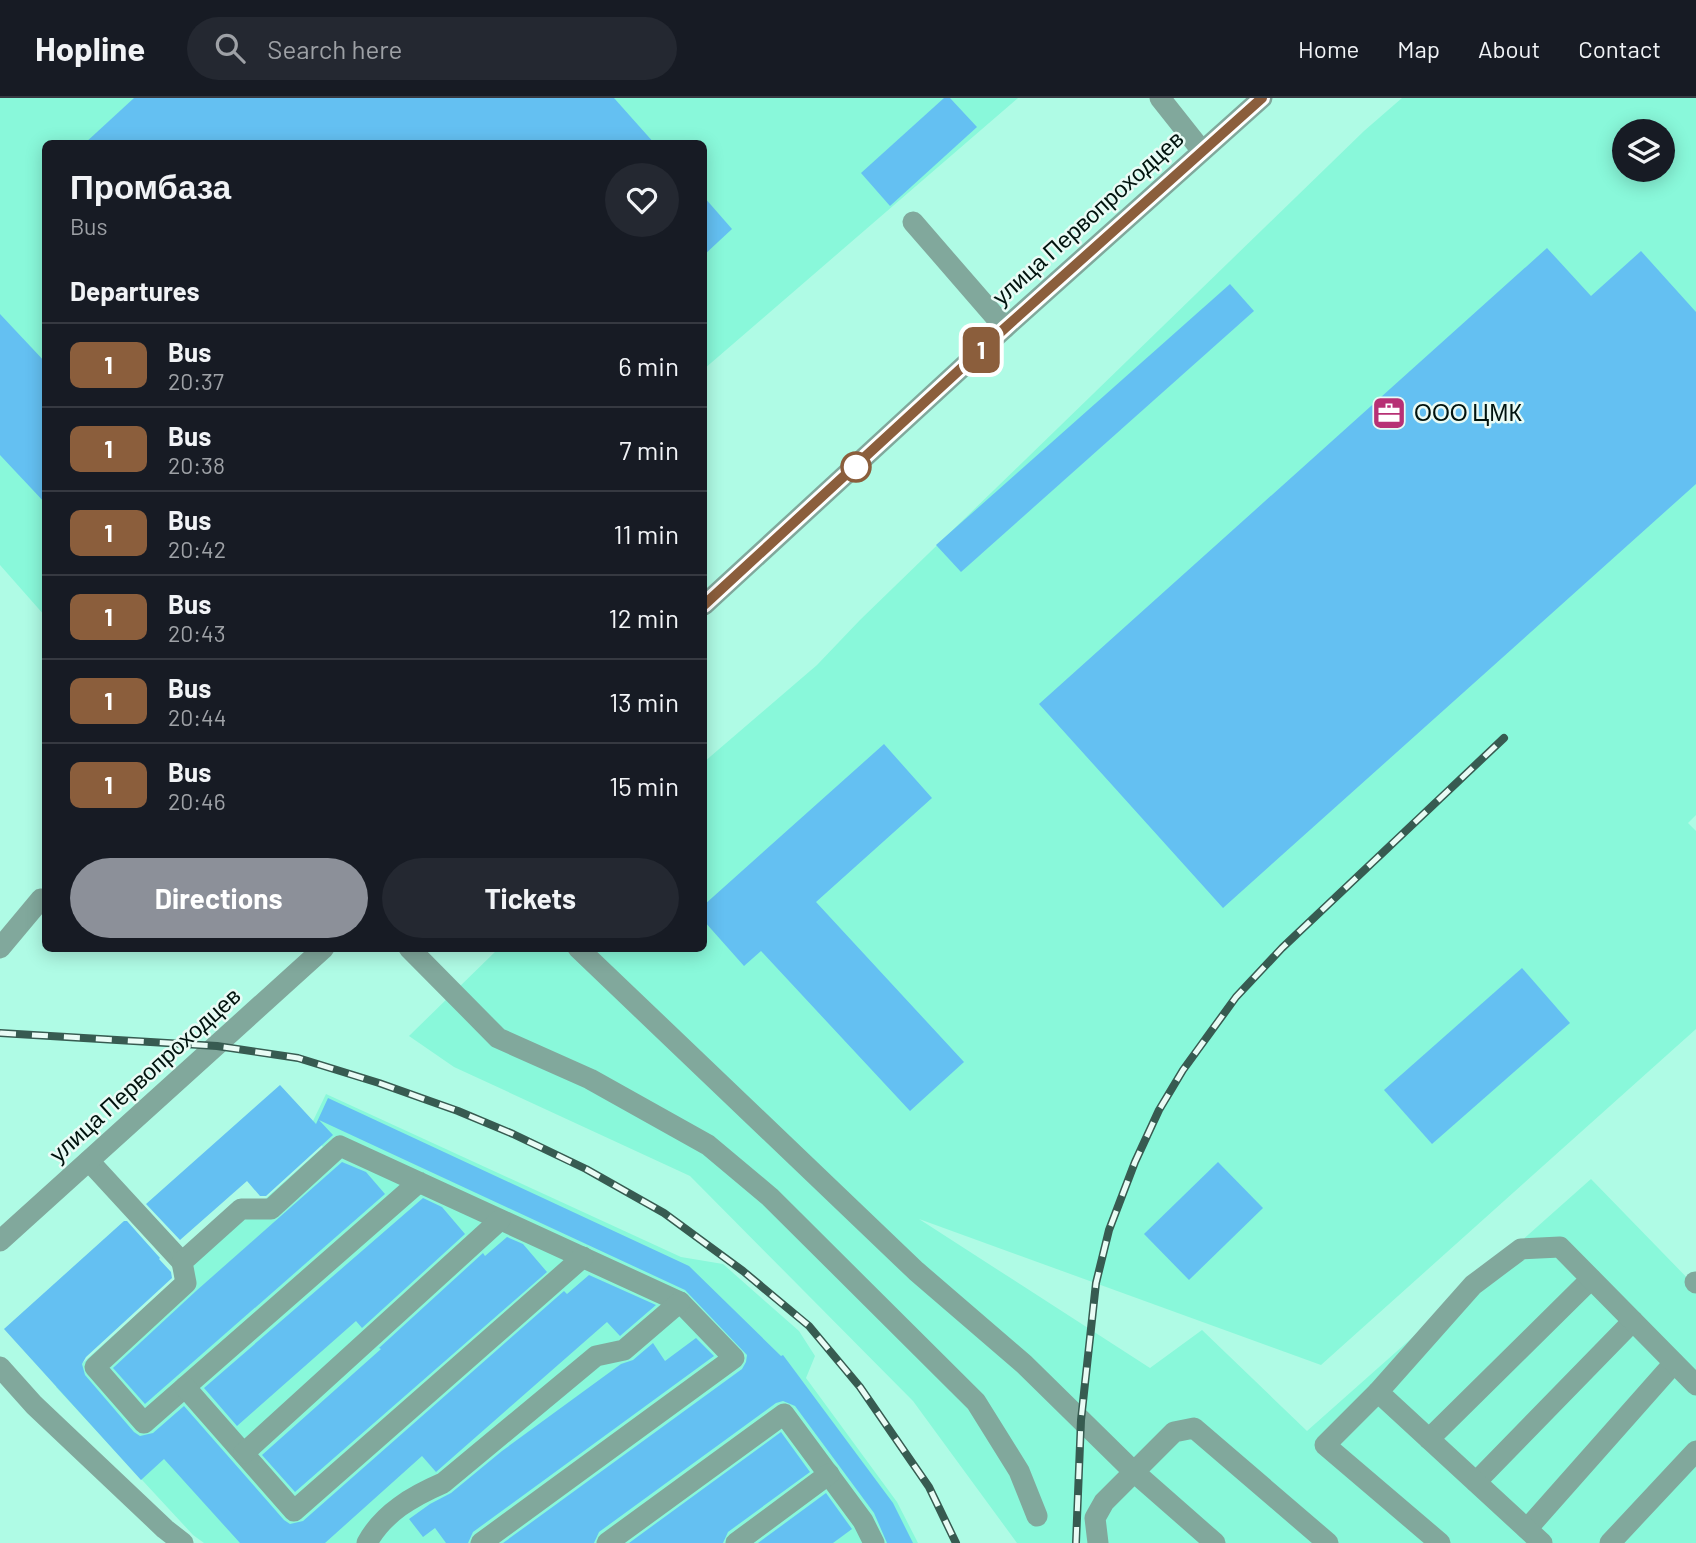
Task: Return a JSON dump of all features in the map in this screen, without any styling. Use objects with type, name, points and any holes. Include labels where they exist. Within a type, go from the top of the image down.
[{"type":"street","points":[[1160,98],[1202,151]]},
{"type":"street","name":"улица Первопроходцев","points":[[707,602],[1005,328],[1262,98]]},
{"type":"street","points":[[913,222],[1005,328]]},
{"type":"street","points":[[0,948],[41,899]]},
{"type":"street","name":"улица Первопроходцев","points":[[0,1241],[320,952]]},
{"type":"street","points":[[413,952],[499,1038],[590,1079],[708,1145],[770,1197],[976,1402],[1019,1471],[1037,1516]]},
{"type":"street","points":[[582,952],[916,1271],[1024,1364],[1133,1471],[1214,1543]]},
{"type":"street","points":[[182,1262],[241,1209],[271,1209],[340,1146],[680,1302],[734,1358],[481,1543]]},
{"type":"street","points":[[89,1161],[182,1262],[186,1283],[95,1367],[144,1423],[419,1182]]},
{"type":"street","points":[[244,1453],[500,1220]]},
{"type":"street","points":[[1440,1543],[1325,1445],[1378,1392],[1473,1285],[1521,1249],[1560,1247],[1696,1385]]},
{"type":"street","points":[[185,1387],[294,1511],[583,1257]]},
{"type":"street","points":[[1429,1438],[1591,1279]]},
{"type":"street","points":[[367,1543],[375,1529],[414,1495],[443,1483],[596,1356],[624,1350],[680,1302]]},
{"type":"street","points":[[1476,1482],[1633,1321]]},
{"type":"street","points":[[1378,1392],[1534,1536],[1674,1363]]},
{"type":"street","points":[[0,1367],[44,1414],[183,1543]]},
{"type":"street","points":[[607,1543],[784,1414],[863,1521],[870,1542]]},
{"type":"street","points":[[1098,1543],[1095,1518],[1104,1502],[1174,1432],[1194,1428],[1328,1543]]},
{"type":"street","points":[[1610,1543],[1696,1451]]},
{"type":"street","points":[[736,1543],[829,1474]]},
{"type":"shaded area","points":[[0,98],[1018,98],[707,366],[707,140],[42,140],[42,613],[0,565]]},
{"type":"shaded area","points":[[1402,98],[1696,98],[1696,815],[1688,823],[1696,831],[1696,1029],[1321,1365],[919,1219],[1150,1368],[1202,1330],[1307,1431],[1591,1179],[1696,1287],[1696,1543],[1017,1543],[913,1401],[690,1176],[454,1067],[409,1036],[495,952],[707,952],[707,759],[817,665],[860,620],[1364,131]]},
{"type":"shaded area","points":[[326,1094],[681,1257],[723,1264],[799,1331],[815,1356],[806,1378],[897,1502],[918,1543],[204,1543],[193,1535],[56,1387],[323,1147],[306,1128],[313,1121]]},
{"type":"building","points":[[134,98],[614,98],[651,140],[88,140]]},
{"type":"building","points":[[944,98],[950,98],[977,127],[890,206],[861,173]]},
{"type":"building","points":[[707,200],[732,229],[707,252]]},
{"type":"building","points":[[1547,248],[1591,296],[1641,251],[1696,312],[1696,484],[1223,908],[1039,704]]},
{"type":"building","points":[[1230,284],[1254,311],[961,572],[936,545]]},
{"type":"building","points":[[0,314],[42,359],[42,500],[0,455]]},
{"type":"building","points":[[884,744],[932,798],[816,902],[964,1062],[910,1111],[761,951],[744,966],[707,924],[707,902]]},
{"type":"building","points":[[1522,968],[1570,1023],[1432,1144],[1384,1090]]},
{"type":"building","points":[[280,1085],[316,1124],[328,1098],[689,1266],[781,1356],[783,1355],[893,1503],[913,1543],[887,1543],[874,1513],[795,1406],[783,1401],[776,1403],[599,1532],[594,1543],[503,1543],[742,1369],[747,1355],[685,1290],[319,1120],[333,1135],[266,1196],[260,1196],[247,1181],[180,1240],[146,1204]]},
{"type":"building","points":[[342,1162],[366,1172],[385,1194],[145,1404],[113,1368]]},
{"type":"building","points":[[1218,1162],[1263,1208],[1189,1280],[1144,1234]]},
{"type":"building","points":[[423,1198],[442,1207],[465,1234],[362,1328],[356,1321],[237,1426],[204,1388]]},
{"type":"building","points":[[127,1221],[160,1258],[171,1272],[172,1278],[86,1357],[82,1364],[85,1375],[140,1436],[153,1433],[184,1406],[290,1524],[303,1521],[564,1291],[567,1294],[589,1275],[656,1305],[620,1336],[607,1322],[436,1472],[422,1456],[325,1543],[240,1543],[164,1459],[141,1480],[4,1329]]},
{"type":"building","points":[[507,1237],[523,1244],[547,1272],[295,1492],[262,1455],[483,1253],[485,1256]]},
{"type":"building","points":[[696,1338],[714,1356],[473,1532],[468,1543],[446,1543],[435,1528],[423,1537],[409,1519],[451,1493],[502,1451],[621,1364],[633,1360],[653,1343],[665,1361]]},
{"type":"building","points":[[781,1432],[810,1472],[728,1532],[723,1543],[629,1543]]},
{"type":"building","points":[[826,1493],[852,1529],[833,1543],[758,1543]]},
{"type":"railway","points":[[1076,1543],[1081,1420],[1096,1283],[1109,1230],[1135,1162],[1159,1110],[1183,1070],[1236,997],[1282,948],[1504,738]]},
{"type":"railway","points":[[0,1033],[217,1046],[298,1058],[458,1111],[586,1169],[664,1213],[743,1271],[809,1326],[860,1387],[929,1487],[956,1543]]},
{"type":"bus line","name":"1","points":[[707,602],[1005,328],[1262,98]]},
{"type":"place","name":"ООО ЦМК","points":[[1389,413]]}]
